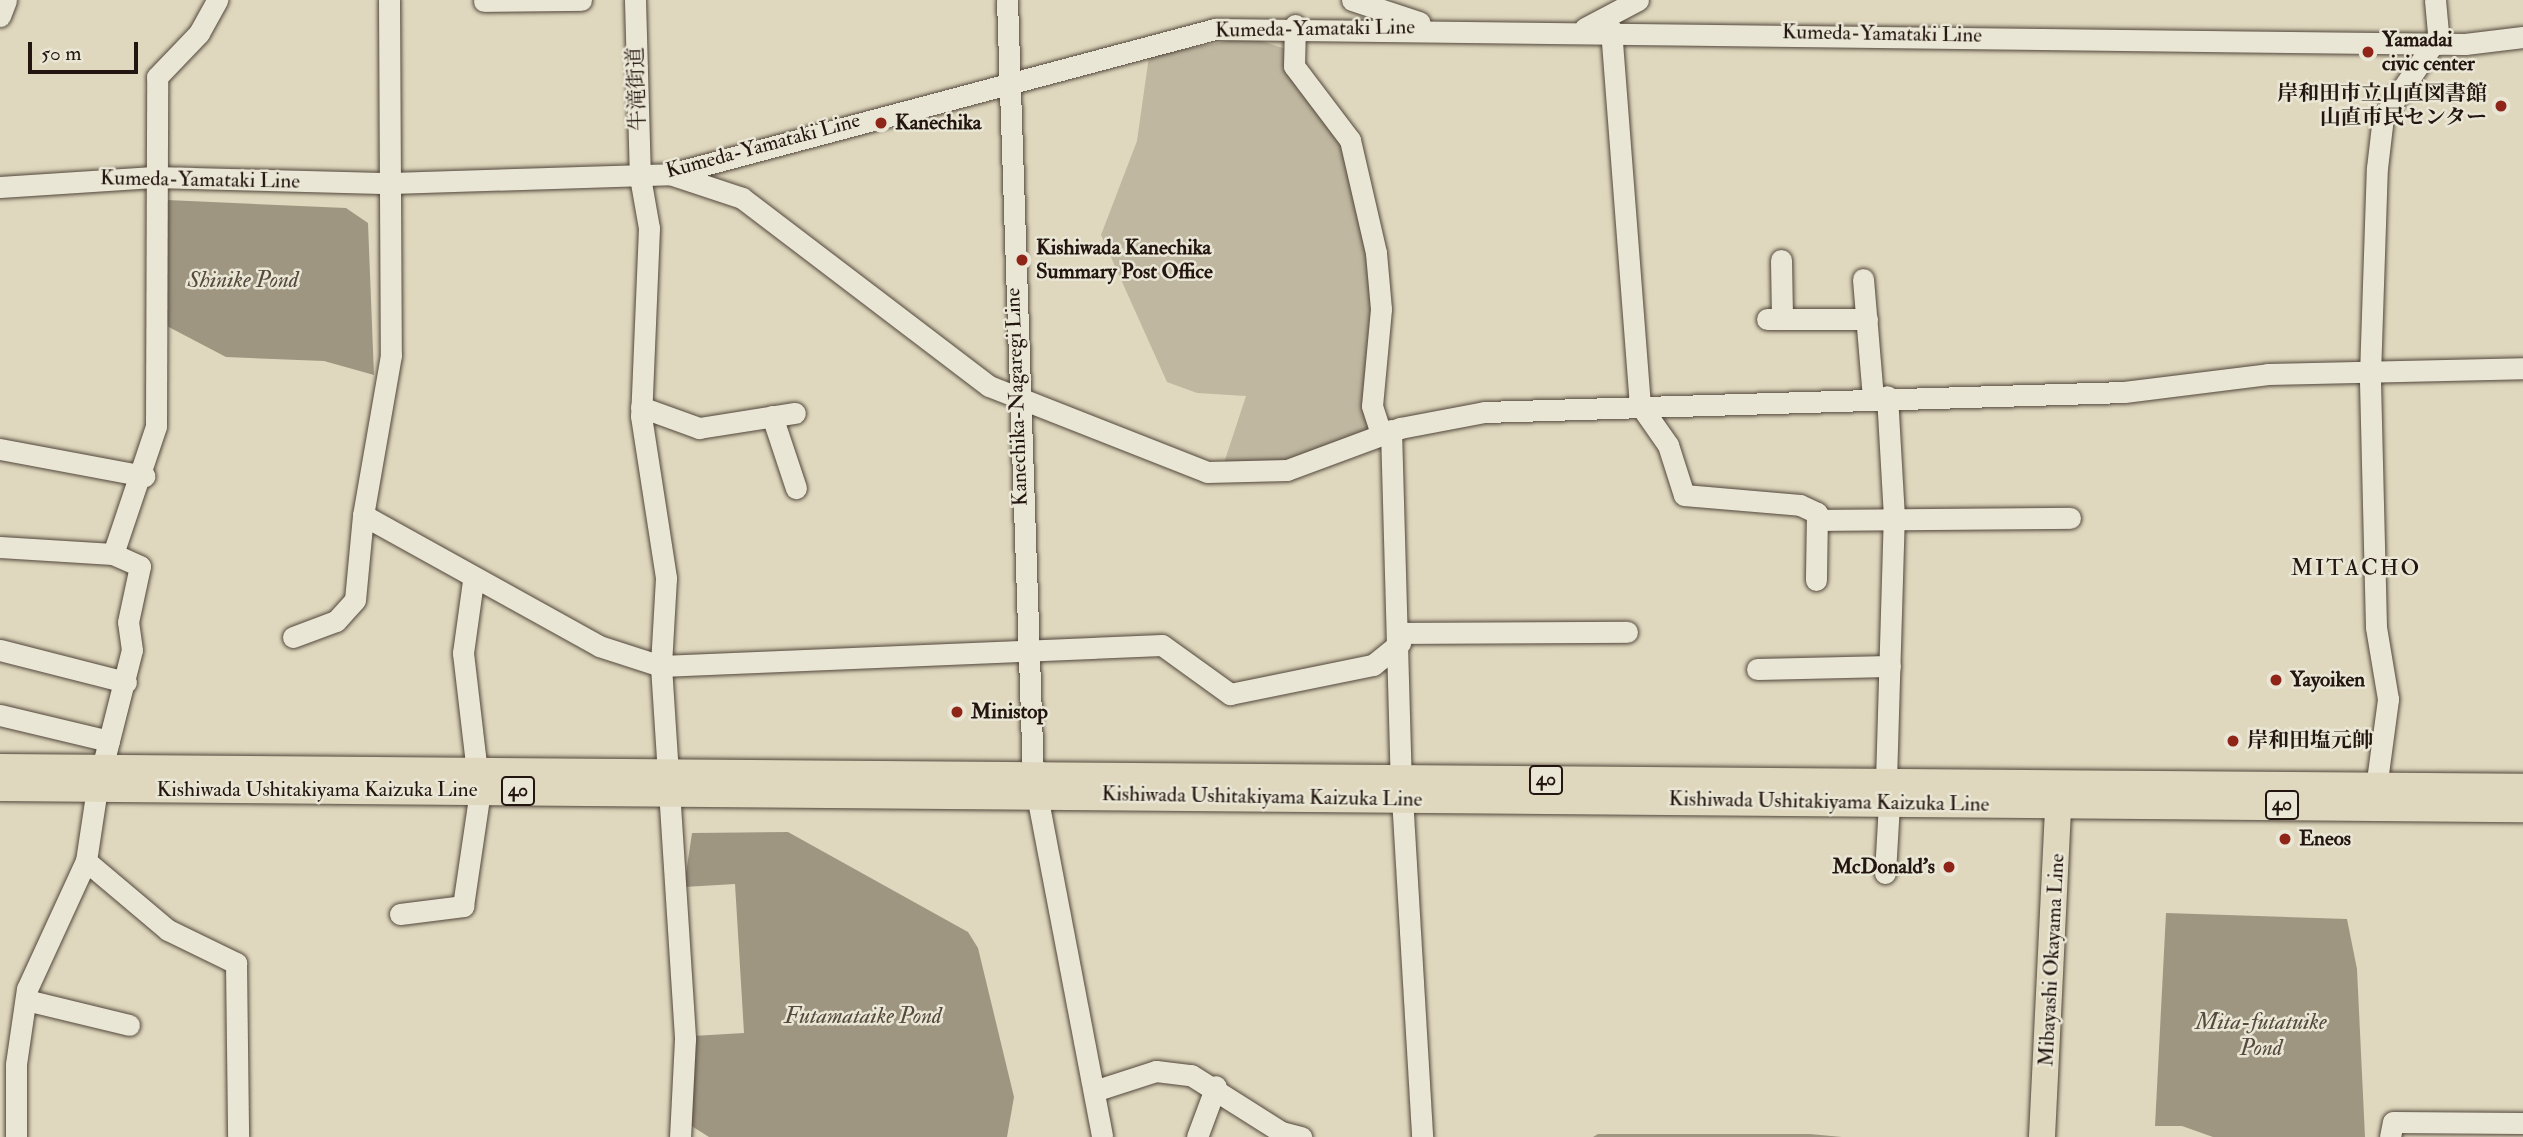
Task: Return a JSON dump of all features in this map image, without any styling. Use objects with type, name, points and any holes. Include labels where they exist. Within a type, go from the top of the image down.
[{"type":"main road","name":"Kishiwada Ushitakiyama Kaizuka Line","points":[[0,788],[102,765]]},
{"type":"main road","name":"Kishiwada Ushitakiyama Kaizuka Line","points":[[0,767],[102,765],[478,782],[1888,792],[2523,809]]},
{"type":"main road","name":"Kishiwada Ushitakiyama Kaizuka Line","points":[[2050,795],[2523,787]]},
{"type":"main road","name":"Mibayashi Okayama Line","points":[[2026,1137],[2050,795]]},
{"type":"main road","name":"Mibayashi Okayama Line","points":[[2042,1137],[2050,795]]},
{"type":"street","points":[[0,16],[6,0]]},
{"type":"street","points":[[113,554],[144,476],[158,387],[154,177],[157,77],[199,33],[217,0]]},
{"type":"street","points":[[293,637],[336,621],[355,600],[363,515],[391,355],[389,0]]},
{"type":"street","points":[[484,1],[581,0]]},
{"type":"street","name":"牛滝街道","points":[[635,0],[640,177],[649,228],[641,407],[666,578],[661,666],[685,1038],[680,1137]]},
{"type":"street","name":"Kanechika-Nagaregi Line","points":[[1007,0],[1017,401],[1035,784],[1102,1137]]},
{"type":"street","points":[[1352,0],[1431,27]]},
{"type":"street","points":[[1583,29],[1639,0]]},
{"type":"street","points":[[2376,788],[2388,699],[2376,627],[2371,375],[2383,117],[2436,44],[2435,0]]},
{"type":"street","points":[[1295,25],[1294,66],[1350,140],[1376,253],[1381,309],[1372,406],[1386,432],[1399,638],[1402,789],[1422,1137]]},
{"type":"street","name":"Kumeda-Yamataki Line","points":[[0,187],[154,177],[391,183],[670,174],[1007,81],[1215,29],[1295,25],[2436,44],[2523,37]]},
{"type":"street","points":[[1611,29],[1640,405],[1668,445],[1684,495],[1800,505],[1822,520],[1894,517],[2070,518]]},
{"type":"street","points":[[670,174],[742,198],[957,365],[1017,401],[1207,472],[1287,470],[1323,461],[1386,432],[1444,417],[1640,405],[2156,390],[2268,374],[2371,375],[2523,368]]},
{"type":"street","points":[[1780,260],[1774,319],[1867,319]]},
{"type":"street","points":[[1863,279],[1894,517],[1885,873]]},
{"type":"street","points":[[641,407],[699,428],[795,413]]},
{"type":"street","points":[[772,416],[796,488]]},
{"type":"street","points":[[0,449],[144,476]]},
{"type":"street","points":[[363,515],[473,581],[599,646],[661,666],[1028,648],[1162,645],[1230,694],[1373,665],[1399,638],[1628,632]]},
{"type":"street","points":[[1816,580],[1822,520]]},
{"type":"street","points":[[0,547],[113,554],[140,566],[128,622],[132,650],[126,682],[102,765],[86,861],[31,973],[16,1064],[16,1137]]},
{"type":"street","points":[[400,914],[463,906],[478,782],[463,653],[473,581]]},
{"type":"street","points":[[0,650],[126,682]]},
{"type":"street","points":[[1757,669],[1890,666]]},
{"type":"street","points":[[0,715],[102,765]]},
{"type":"street","points":[[86,861],[168,930],[236,963],[240,1137],[226,1137]]},
{"type":"street","points":[[26,1000],[129,1025]]},
{"type":"street","points":[[1094,1091],[1171,1071],[1216,1086],[1281,1132],[1301,1137]]},
{"type":"street","points":[[1197,1137],[1216,1086]]},
{"type":"street","points":[[2390,1137],[2393,1122],[2523,1123]]},
{"type":"shaded area","points":[[1249,37],[1286,49],[1298,90],[1337,129],[1371,274],[1371,428],[1319,456],[1222,469],[1246,396],[1197,393],[1167,382],[1101,235],[1137,141],[1149,56]]},
{"type":"water","name":"Shinike Pond","points":[[167,200],[346,208],[368,223],[374,375],[324,361],[226,357],[163,324],[161,207]]},
{"type":"water","name":"Futamataike Pond","points":[[788,832],[968,932],[978,948],[1014,1097],[1007,1137],[709,1137],[690,1125],[693,1036],[744,1033],[735,884],[684,887],[692,833]]},
{"type":"water","name":"Mita-futatuike Pond","points":[[2166,913],[2347,919],[2357,969],[2365,1137],[2213,1137],[2182,1126],[2155,1126]]},
{"type":"water","points":[[1598,1134],[1810,1134],[1842,1137],[1593,1137]]},
{"type":"place","name":"Yamadai civic center","points":[[2368,52]]},
{"type":"place","name":"岸和田市立山直図書館 山直市民センター","points":[[2501,106]]},
{"type":"place","name":"Kanechika","points":[[881,123]]},
{"type":"place","name":"Kishiwada Kanechika Summary Post Office","points":[[1022,260]]},
{"type":"place","name":"Yayoiken","points":[[2276,680]]},
{"type":"place","name":"Ministop","points":[[957,712]]},
{"type":"place","name":"岸和田塩元帥","points":[[2233,741]]},
{"type":"place","name":"Eneos","points":[[2285,839]]},
{"type":"place","name":"McDonald's","points":[[1949,867]]},
{"type":"district","name":"MITACHO","points":[[2356,568]]}]
